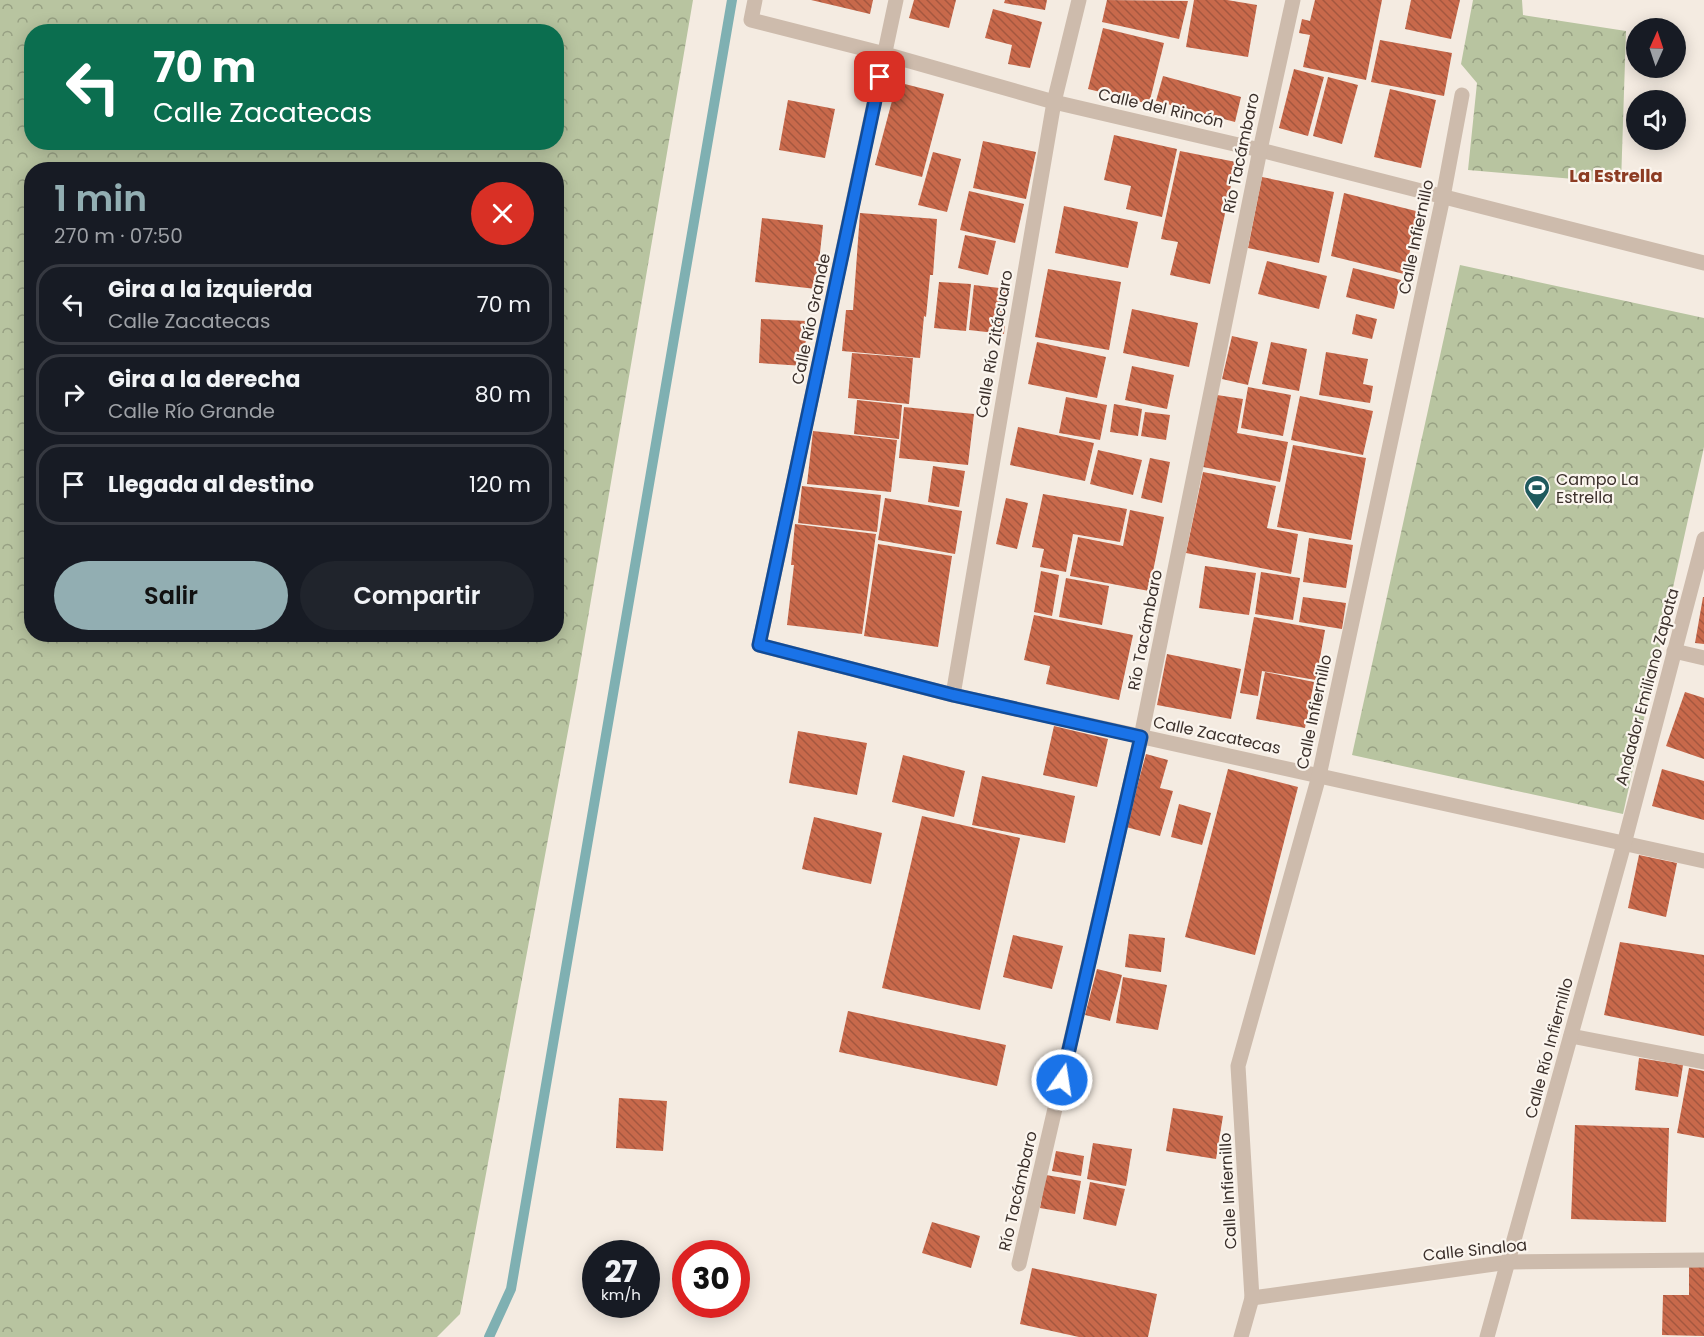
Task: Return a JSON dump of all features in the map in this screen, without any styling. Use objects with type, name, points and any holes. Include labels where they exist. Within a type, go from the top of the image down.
[{"type":"street","name":"Calle del Rincón","points":[[755,0],[751,20],[885,54],[1054,102],[1260,150],[1704,263]]},
{"type":"street","name":"Calle Río Grande","points":[[759,645],[896,0]]},
{"type":"street","name":"Calle Río Zitácuaro","points":[[953,695],[1054,102],[1079,0]]},
{"type":"street","name":"Río Tacámbaro","points":[[1019,1264],[1141,737],[1260,150],[1293,0]]},
{"type":"street","name":"Calle Infiernillo","points":[[1241,1337],[1252,1298],[1238,1066],[1319,776],[1443,197],[1462,95]]},
{"type":"street","name":"Andador Emiliano Zapata","points":[[1624,844],[1704,539]]},
{"type":"street","name":"Calle Zacatecas","points":[[759,645],[953,695],[1704,861]]},
{"type":"street","points":[[1674,651],[1704,658]]},
{"type":"street","name":"Calle Río Infiernillo","points":[[1487,1337],[1624,844]]},
{"type":"street","points":[[1571,1036],[1704,1062]]},
{"type":"street","name":"Calle Sinaloa","points":[[1252,1298],[1509,1262],[1704,1260]]},
{"type":"green space","points":[[0,0],[693,0],[576,688],[460,1314],[437,1337],[0,1337]]},
{"type":"green space","points":[[1473,0],[1522,0],[1523,15],[1626,31],[1621,183],[1468,170],[1477,83],[1461,64]]},
{"type":"green space","points":[[1460,265],[1704,318],[1704,447],[1623,814],[1352,755]]},
{"type":"building","points":[[811,0],[873,0],[870,14]]},
{"type":"building","points":[[914,0],[956,0],[949,28],[909,18]]},
{"type":"building","points":[[1005,0],[1047,0],[1045,10],[1004,3]]},
{"type":"building","points":[[1107,0],[1188,1],[1179,39],[1102,22]]},
{"type":"building","points":[[1194,0],[1227,0],[1257,5],[1248,57],[1186,47]]},
{"type":"building","points":[[1315,0],[1382,0],[1366,80],[1303,67],[1310,35],[1299,33],[1302,19],[1310,21]]},
{"type":"building","points":[[1411,0],[1460,0],[1451,39],[1405,29]]},
{"type":"building","points":[[993,9],[1042,22],[1030,68],[1008,64],[1012,45],[985,38]]},
{"type":"building","points":[[1103,28],[1164,43],[1149,104],[1088,89]]},
{"type":"building","points":[[1380,40],[1452,53],[1444,96],[1371,82]]},
{"type":"building","points":[[1294,69],[1324,77],[1308,136],[1279,128]]},
{"type":"building","points":[[1163,76],[1241,97],[1235,122],[1156,101]]},
{"type":"building","points":[[1328,77],[1358,85],[1342,144],[1313,136]]},
{"type":"building","points":[[897,82],[944,94],[922,177],[875,165]]},
{"type":"building","points":[[1390,89],[1436,100],[1421,168],[1374,157]]},
{"type":"building","points":[[788,100],[835,109],[825,158],[779,150]]},
{"type":"building","points":[[1114,135],[1177,149],[1162,217],[1126,209],[1131,186],[1104,180]]},
{"type":"building","points":[[983,141],[1036,152],[1026,199],[973,188]]},
{"type":"building","points":[[1180,151],[1236,162],[1210,284],[1170,275],[1178,242],[1161,239]]},
{"type":"building","points":[[933,152],[961,159],[947,212],[918,205]]},
{"type":"building","points":[[1262,177],[1334,192],[1319,263],[1248,248]]},
{"type":"building","points":[[969,191],[1024,204],[1015,243],[960,230]]},
{"type":"building","points":[[1344,193],[1420,212],[1404,274],[1331,256]]},
{"type":"building","points":[[1064,206],[1138,222],[1128,268],[1055,253]]},
{"type":"building","points":[[860,213],[937,219],[933,275],[930,275],[920,358],[842,351],[846,310],[853,310]]},
{"type":"building","points":[[762,218],[823,225],[816,289],[755,282]]},
{"type":"building","points":[[965,235],[996,241],[988,275],[958,268]]},
{"type":"building","points":[[1267,261],[1327,276],[1319,309],[1258,294]]},
{"type":"building","points":[[1353,268],[1401,280],[1394,309],[1346,297]]},
{"type":"building","points":[[1048,269],[1121,282],[1109,350],[1035,337]]},
{"type":"building","points":[[939,282],[971,284],[966,331],[934,328]]},
{"type":"building","points":[[974,285],[1008,289],[1004,334],[969,330]]},
{"type":"building","points":[[1132,309],[1198,323],[1189,367],[1123,353]]},
{"type":"building","points":[[1356,314],[1377,319],[1372,339],[1352,334]]},
{"type":"building","points":[[761,319],[807,321],[804,366],[759,363]]},
{"type":"building","points":[[1232,336],[1258,342],[1248,385],[1222,379]]},
{"type":"building","points":[[1037,342],[1106,357],[1097,398],[1028,384]]},
{"type":"building","points":[[1271,342],[1307,349],[1299,391],[1262,384]]},
{"type":"building","points":[[1326,352],[1368,359],[1363,384],[1373,386],[1370,403],[1319,395]]},
{"type":"building","points":[[852,353],[913,358],[909,404],[848,398]]},
{"type":"building","points":[[1132,366],[1174,375],[1167,409],[1125,400]]},
{"type":"building","points":[[1248,387],[1291,395],[1283,436],[1241,428]]},
{"type":"building","points":[[1217,395],[1243,399],[1237,433],[1288,442],[1280,482],[1203,467]]},
{"type":"building","points":[[1300,396],[1373,411],[1363,455],[1291,440]]},
{"type":"building","points":[[1066,397],[1107,405],[1100,440],[1059,433]]},
{"type":"building","points":[[857,400],[902,405],[899,439],[854,434]]},
{"type":"building","points":[[1114,404],[1142,409],[1138,436],[1110,432]]},
{"type":"building","points":[[904,407],[974,414],[968,465],[899,458]]},
{"type":"building","points":[[1145,412],[1170,415],[1166,440],[1141,436]]},
{"type":"building","points":[[1018,427],[1094,443],[1085,481],[1010,465]]},
{"type":"building","points":[[813,431],[897,440],[891,492],[807,484]]},
{"type":"building","points":[[1293,445],[1366,458],[1351,540],[1277,527]]},
{"type":"building","points":[[1098,450],[1142,460],[1133,495],[1090,484]]},
{"type":"building","points":[[1150,458],[1170,462],[1162,503],[1141,498]]},
{"type":"building","points":[[933,466],[965,471],[959,507],[928,502]]},
{"type":"building","points":[[1203,472],[1276,486],[1267,528],[1298,534],[1291,574],[1186,553]]},
{"type":"building","points":[[802,486],[881,495],[877,532],[798,523]]},
{"type":"building","points":[[1043,494],[1127,509],[1120,542],[1073,534],[1066,572],[1040,567],[1044,549],[1032,547]]},
{"type":"building","points":[[885,498],[962,511],[955,554],[878,540]]},
{"type":"building","points":[[1006,498],[1028,503],[1017,549],[996,544]]},
{"type":"building","points":[[1130,510],[1164,517],[1149,591],[1070,576],[1078,537],[1123,546]]},
{"type":"building","points":[[795,524],[876,534],[862,634],[787,625],[794,565],[791,565]]},
{"type":"building","points":[[1309,538],[1353,545],[1346,588],[1303,582]]},
{"type":"building","points":[[878,544],[952,556],[938,647],[864,636]]},
{"type":"building","points":[[1205,566],[1256,573],[1249,615],[1199,608]]},
{"type":"building","points":[[1041,571],[1059,575],[1052,616],[1034,612]]},
{"type":"building","points":[[1261,572],[1300,578],[1293,620],[1255,614]]},
{"type":"building","points":[[1066,578],[1109,586],[1102,625],[1059,617]]},
{"type":"building","points":[[1303,597],[1346,603],[1342,629],[1299,622]]},
{"type":"building","points":[[1704,597],[1704,644],[1695,643]]},
{"type":"building","points":[[1034,615],[1133,635],[1119,700],[1046,684],[1050,666],[1024,660]]},
{"type":"building","points":[[1254,617],[1325,630],[1316,680],[1262,671],[1258,696],[1240,693]]},
{"type":"building","points":[[1167,654],[1241,669],[1231,719],[1157,705]]},
{"type":"building","points":[[1265,672],[1314,682],[1305,728],[1256,719]]},
{"type":"building","points":[[1685,692],[1704,698],[1704,759],[1666,746]]},
{"type":"building","points":[[1054,726],[1108,739],[1097,787],[1043,775]]},
{"type":"building","points":[[798,731],[867,743],[857,795],[789,783]]},
{"type":"building","points":[[1146,754],[1168,760],[1160,788],[1173,791],[1160,836],[1126,827]]},
{"type":"building","points":[[903,755],[965,771],[954,817],[892,802]]},
{"type":"building","points":[[1228,769],[1298,787],[1255,955],[1185,937]]},
{"type":"building","points":[[1662,769],[1704,781],[1704,820],[1652,806]]},
{"type":"building","points":[[982,776],[1075,796],[1065,843],[972,825]]},
{"type":"building","points":[[1179,804],[1211,813],[1202,845],[1171,837]]},
{"type":"building","points":[[922,816],[1020,838],[980,1010],[882,988]]},
{"type":"building","points":[[814,817],[882,833],[871,884],[802,869]]},
{"type":"building","points":[[1639,855],[1677,863],[1666,917],[1628,908]]},
{"type":"building","points":[[1129,934],[1165,938],[1161,972],[1125,967]]},
{"type":"building","points":[[1013,935],[1063,946],[1052,989],[1003,977]]},
{"type":"building","points":[[1620,942],[1704,955],[1704,1036],[1604,1015]]},
{"type":"building","points":[[1097,969],[1122,975],[1110,1021],[1085,1015]]},
{"type":"building","points":[[1123,977],[1167,985],[1158,1030],[1116,1023]]},
{"type":"building","points":[[848,1011],[1006,1045],[997,1086],[839,1052]]},
{"type":"building","points":[[1639,1058],[1683,1065],[1678,1097],[1635,1090]]},
{"type":"building","points":[[1689,1068],[1704,1071],[1704,1138],[1677,1133]]},
{"type":"building","points":[[619,1098],[667,1101],[663,1151],[616,1148]]},
{"type":"building","points":[[1173,1108],[1223,1116],[1216,1159],[1166,1151]]},
{"type":"building","points":[[1575,1125],[1669,1128],[1666,1222],[1571,1219]]},
{"type":"building","points":[[1093,1143],[1132,1149],[1126,1186],[1087,1179]]},
{"type":"building","points":[[1056,1151],[1084,1156],[1081,1176],[1052,1171]]},
{"type":"building","points":[[1046,1175],[1081,1181],[1075,1214],[1040,1208]]},
{"type":"building","points":[[1090,1182],[1125,1189],[1116,1226],[1083,1219]]},
{"type":"building","points":[[932,1222],[980,1236],[971,1268],[922,1253]]},
{"type":"building","points":[[1689,1265],[1704,1265],[1704,1336],[1662,1335],[1663,1295],[1689,1295]]},
{"type":"building","points":[[1032,1268],[1157,1294],[1148,1337],[1079,1337],[1020,1324]]},
{"type":"waterway","points":[[489,1337],[511,1289],[732,0]]},
{"type":"place","name":"Campo La Estrella","points":[[1537,511]]},
{"type":"district","name":"La Estrella","points":[[1616,175]]},
{"type":"route","points":[[880,77],[759,645],[953,695],[1141,737],[1062,1080]]}]
